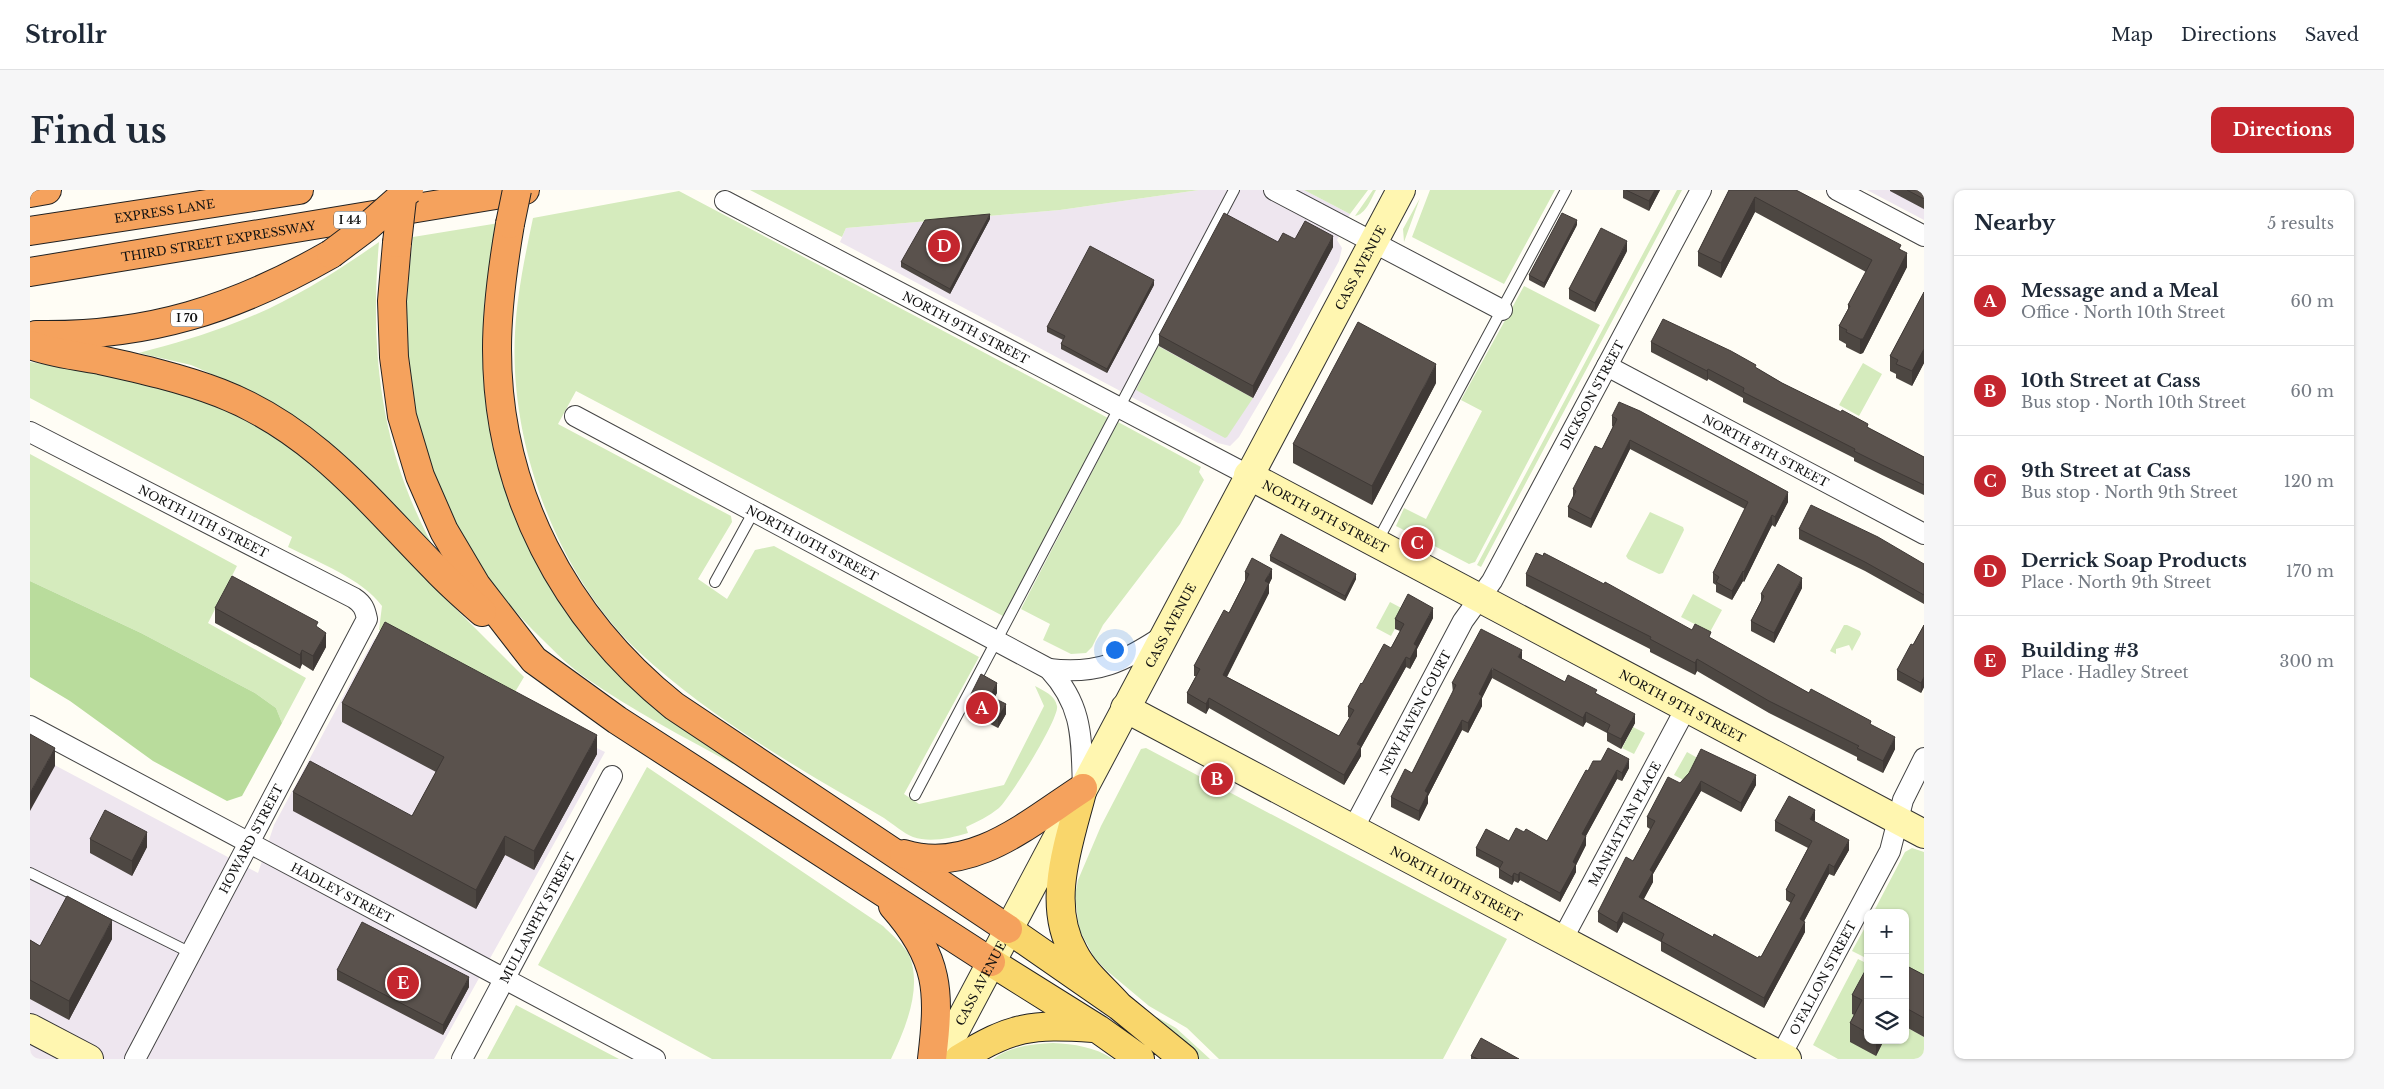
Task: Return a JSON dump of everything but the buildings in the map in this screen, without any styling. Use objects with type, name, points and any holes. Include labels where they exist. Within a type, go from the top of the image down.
[{"type":"highway","points":[[30,193],[47,190]]},
{"type":"highway","name":"EXPRESS LANE","points":[[30,231],[299,190]]},
{"type":"highway","points":[[403,190],[392,301],[394,357],[402,416],[420,476],[444,531],[476,585],[534,660]]},
{"type":"highway","name":"I 70","points":[[30,335],[69,336],[108,333],[167,323],[258,293],[331,254],[367,227],[409,190]]},
{"type":"highway","points":[[517,190],[502,271],[498,328],[498,379],[503,419],[513,464],[527,509],[545,551],[567,590],[616,654],[661,696],[687,716],[1008,929]]},
{"type":"highway","name":"THIRD STREET EXPRESSWAY","points":[[30,272],[525,190]]},
{"type":"highway","points":[[30,345],[144,369],[195,384],[237,401],[288,428],[322,453],[361,488],[436,570],[534,660],[617,720],[992,962]]},
{"type":"highway","points":[[893,851],[933,860],[949,859],[978,852],[1007,838],[1082,788]]},
{"type":"highway","points":[[874,885],[917,935],[931,966],[936,1001],[932,1059]]},
{"type":"main road","points":[[1082,788],[1066,858],[1062,884],[1061,918],[1074,955],[1119,1006]]},
{"type":"main road","points":[[1008,929],[1119,1006],[1184,1059]]},
{"type":"main road","points":[[992,962],[1098,1029],[1140,1059]]},
{"type":"main road","points":[[959,1059],[994,1038],[1021,1029],[1054,1026],[1098,1029]]},
{"type":"street","points":[[1274,190],[1502,310]]},
{"type":"street","name":"CASS AVENUE","points":[[940,1059],[1248,475],[1401,190]]},
{"type":"street","name":"DICKSON STREET","points":[[1480,598],[1492,581],[1701,190]]},
{"type":"street","points":[[1850,193],[1924,236]]},
{"type":"street","name":"NORTH 9TH STREET","points":[[726,201],[1120,406],[1924,834]]},
{"type":"street","name":"NORTH 8TH STREET","points":[[1607,366],[1924,534]]},
{"type":"street","name":"NORTH 10TH STREET","points":[[575,416],[1049,669],[1066,689],[1077,715],[1081,740],[1082,788]]},
{"type":"street","name":"NORTH 11TH STREET","points":[[30,432],[362,602],[367,619]]},
{"type":"street","name":"NEW HAVEN COURT","points":[[1353,829],[1463,621],[1480,598]]},
{"type":"street","name":"HOWARD STREET","points":[[135,1059],[367,619]]},
{"type":"street","name":"NORTH 10TH STREET","points":[[1049,669],[1076,671],[1113,665],[1139,652],[1164,636]]},
{"type":"street","name":"NORTH 10TH STREET","points":[[1125,708],[1782,1058]]},
{"type":"street","name":"MANHATTAN PLACE","points":[[1562,940],[1686,708]]},
{"type":"street","name":"HADLEY STREET","points":[[30,726],[655,1059]]},
{"type":"street","name":"O'FALLON STREET","points":[[1782,1058],[1890,851],[1908,789],[1924,758]]},
{"type":"street","name":"MULLANPHY STREET","points":[[462,1059],[612,776]]},
{"type":"street","points":[[30,1028],[89,1059]]},
{"type":"lane","points":[[915,795],[1234,190]]},
{"type":"lane","points":[[1376,543],[1566,190]]},
{"type":"lane","points":[[715,582],[754,512]]},
{"type":"lane","points":[[30,873],[191,952]]},
{"type":"shaded area","points":[[1199,190],[1304,190],[1350,214],[1337,240],[1342,248],[1339,261],[1291,349],[1239,437],[1230,446],[1218,443],[840,242],[846,228],[1060,210]]},
{"type":"shaded area","points":[[1867,190],[1924,190],[1924,220]]},
{"type":"shaded area","points":[[374,639],[605,752],[434,1059],[30,1059],[30,752],[258,873],[274,825]]},
{"type":"green space","points":[[750,190],[1199,190],[1060,210],[846,228],[842,237]]},
{"type":"green space","points":[[1304,190],[1368,190],[1350,214]]},
{"type":"green space","points":[[1373,190],[1376,190],[1368,206],[1359,215],[1355,216]]},
{"type":"green space","points":[[1430,190],[1555,190],[1504,284],[1412,237]]},
{"type":"green space","points":[[1677,190],[1682,190],[1481,567],[1477,565]]},
{"type":"green space","points":[[679,191],[1108,418],[1003,616],[576,391],[558,424],[731,516],[732,522],[698,579],[727,599],[755,550],[774,546],[979,657],[904,794],[919,804],[1004,785],[1044,706],[1035,686],[1052,696],[1057,706],[1056,713],[1023,774],[999,808],[983,819],[966,827],[968,833],[933,840],[913,837],[770,750],[702,704],[639,652],[610,621],[584,585],[562,546],[544,505],[530,462],[520,419],[515,375],[515,333],[518,304],[533,218]]},
{"type":"green space","points":[[1420,198],[1404,242],[1403,229]]},
{"type":"green space","points":[[499,223],[484,305],[483,352],[486,397],[494,442],[521,530],[534,559],[567,614],[629,685],[734,762],[733,764],[622,702],[574,669],[512,608],[464,540],[445,503],[430,465],[418,425],[410,384],[406,342],[406,316],[413,237]]},
{"type":"green space","points":[[379,242],[376,327],[384,408],[405,486],[442,562],[232,383],[191,365],[139,353],[213,331],[275,306],[328,276]]},
{"type":"green space","points":[[1524,286],[1600,325],[1475,562],[1469,564],[1396,526],[1404,508],[1426,519],[1482,411],[1461,400]]},
{"type":"green space","points":[[1158,346],[1253,398],[1227,437],[1225,438],[1136,390]]},
{"type":"green space","points":[[30,362],[164,383],[269,428],[363,507],[455,608],[524,677],[512,697],[379,630],[382,606],[373,596],[339,572],[288,547],[292,537],[30,398]]},
{"type":"green space","points":[[1863,363],[1882,374],[1859,416],[1839,405]]},
{"type":"green space","points":[[1118,422],[1201,467],[1199,472],[1204,480],[1180,524],[1103,625],[1092,647],[1086,653],[1071,654],[1043,640],[1050,624],[1021,609]]},
{"type":"green space","points":[[30,454],[237,566],[208,623],[306,678],[282,723],[276,708],[255,693],[141,633],[30,581]]},
{"type":"green space","points":[[1650,512],[1683,527],[1684,530],[1663,573],[1659,574],[1628,559],[1626,556]]},
{"type":"green space","points":[[30,581],[141,633],[255,693],[276,708],[282,723],[242,796],[227,801],[153,761],[70,701],[30,677]]},
{"type":"green space","points":[[1693,594],[1722,610],[1710,632],[1681,617]]},
{"type":"green space","points":[[1390,602],[1405,610],[1391,636],[1376,628]]},
{"type":"green space","points":[[1844,625],[1860,631],[1861,634],[1852,651],[1849,645],[1836,649],[1836,654],[1830,651]]},
{"type":"green space","points":[[1633,727],[1645,733],[1634,754],[1622,748]]},
{"type":"green space","points":[[1146,748],[1507,939],[1443,1059],[1219,1059],[1187,1028],[1149,1006],[1106,970],[1094,957],[1079,929],[1075,895],[1078,880],[1101,826],[1141,749]]},
{"type":"green space","points":[[1687,752],[1701,760],[1689,783],[1674,775]]},
{"type":"green space","points":[[647,767],[883,926],[904,947],[913,968],[913,994],[907,1022],[891,1059],[712,1059],[538,965]]},
{"type":"green space","points":[[1912,848],[1924,852],[1924,988],[1909,980],[1909,909],[1875,909],[1905,852]]},
{"type":"green space","points":[[1864,929],[1864,957],[1852,951]]},
{"type":"green space","points":[[1858,959],[1864,962],[1864,998],[1852,1014],[1862,1019],[1850,1042],[1864,1041],[1864,1044],[1909,1044],[1909,1029],[1924,1037],[1924,1059],[1838,1059],[1813,1045]]},
{"type":"green space","points":[[516,1005],[619,1059],[487,1059]]},
{"type":"green space","points":[[1155,1016],[1176,1028],[1210,1059],[1199,1059]]},
{"type":"green space","points":[[1053,1043],[1084,1047],[1113,1059],[993,1059],[1014,1048]]},
{"type":"place","name":"Derrick Soap Products","points":[[944,246]]},
{"type":"place","name":"9th Street at Cass","points":[[1417,543]]},
{"type":"place","name":"Message and a Meal","points":[[982,708]]},
{"type":"place","name":"10th Street at Cass","points":[[1217,779]]},
{"type":"place","name":"Building #3","points":[[403,983]]}]
